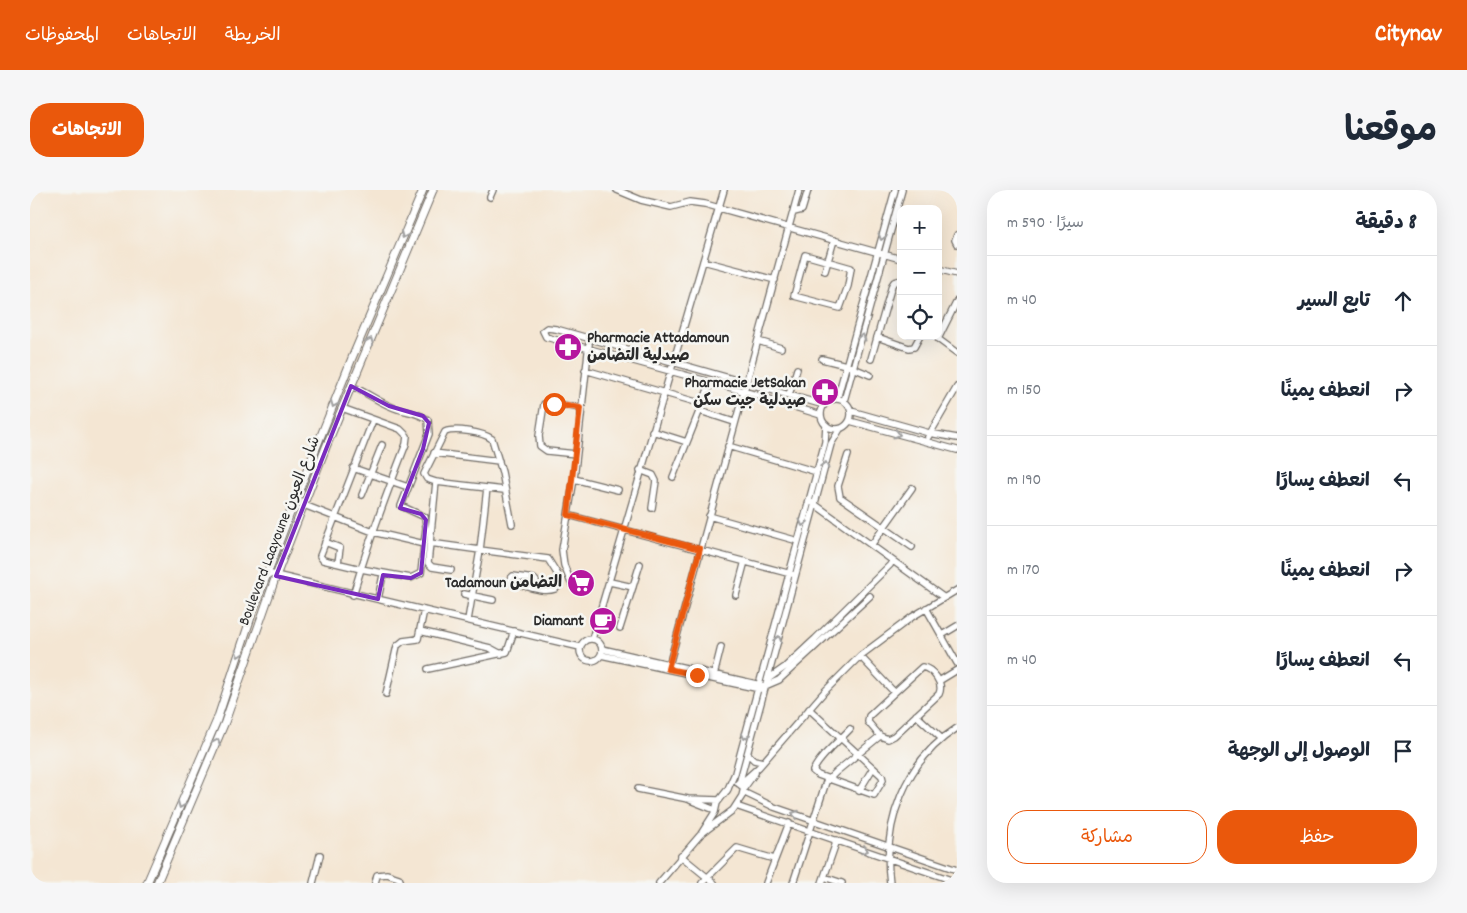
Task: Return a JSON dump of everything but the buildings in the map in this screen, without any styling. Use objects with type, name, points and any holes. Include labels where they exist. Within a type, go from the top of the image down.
[{"type":"street","name":"Boulevard Laayoune شارع العيون","points":[[147,883],[216,720],[267,573],[352,358],[424,190]]},
{"type":"street","name":"Boulevard Laayoune شارع العيون","points":[[156,883],[225,722],[276,576],[342,408],[433,190]]},
{"type":"street","points":[[490,197],[493,190]]},
{"type":"street","points":[[617,190],[640,200],[671,207],[690,202],[897,258]]},
{"type":"street","points":[[592,639],[610,582],[669,371],[691,308],[724,190]]},
{"type":"street","points":[[668,667],[799,190]]},
{"type":"street","points":[[794,212],[802,210],[808,190]]},
{"type":"street","points":[[837,399],[895,190]]},
{"type":"street","points":[[844,401],[902,190]]},
{"type":"street","points":[[957,235],[955,240],[957,244]]},
{"type":"street","points":[[825,271],[834,240]]},
{"type":"street","points":[[805,256],[828,260],[851,269],[841,306],[832,308],[794,296],[805,256]]},
{"type":"street","points":[[703,261],[775,280]]},
{"type":"street","points":[[942,271],[957,274]]},
{"type":"street","points":[[870,359],[892,285],[897,281]]},
{"type":"street","points":[[956,350],[938,339],[957,301]]},
{"type":"street","points":[[821,415],[588,347],[546,337],[542,333],[545,328],[552,328],[824,405],[837,399],[844,401],[851,411],[929,433],[957,438]]},
{"type":"street","points":[[877,337],[910,348],[914,347],[918,340]]},
{"type":"street","points":[[571,583],[564,565],[562,550],[574,479],[580,408],[589,339]]},
{"type":"street","points":[[758,341],[781,348]]},
{"type":"street","points":[[640,362],[643,355]]},
{"type":"street","points":[[822,359],[846,365],[870,375]]},
{"type":"street","points":[[789,395],[797,369]]},
{"type":"street","points":[[585,370],[703,404]]},
{"type":"street","points":[[673,477],[711,382]]},
{"type":"street","points":[[351,386],[372,394],[389,406],[423,416],[428,420],[429,434],[401,506],[425,517],[428,565],[436,569],[451,570]]},
{"type":"street","points":[[926,442],[929,433],[957,386]]},
{"type":"street","points":[[576,454],[544,450],[540,446],[539,436],[544,404],[550,403],[580,408]]},
{"type":"street","points":[[768,679],[798,541],[826,438],[826,425],[821,415],[824,405]]},
{"type":"street","points":[[342,408],[400,430],[407,436],[406,444],[360,569],[353,595]]},
{"type":"street","points":[[701,834],[735,773],[831,444],[840,429],[850,421],[851,411]]},
{"type":"street","points":[[702,412],[734,422]]},
{"type":"street","points":[[373,420],[324,542],[320,558],[383,574],[417,576],[421,573],[427,544],[436,482]]},
{"type":"street","points":[[850,421],[957,450]]},
{"type":"street","points":[[826,425],[840,429]]},
{"type":"street","points":[[504,490],[436,482],[424,475],[442,435],[447,431],[478,434],[492,438],[499,461],[512,524]]},
{"type":"street","points":[[652,431],[687,442]]},
{"type":"street","points":[[362,494],[382,445]]},
{"type":"street","points":[[728,446],[817,472]]},
{"type":"street","points":[[434,452],[499,461]]},
{"type":"street","points":[[848,455],[838,486],[840,497],[912,547]]},
{"type":"street","points":[[353,468],[408,487]]},
{"type":"street","points":[[640,470],[653,475],[656,481],[652,508]]},
{"type":"street","points":[[574,479],[618,490]]},
{"type":"street","points":[[468,620],[474,596],[486,488]]},
{"type":"street","points":[[872,544],[912,488]]},
{"type":"street","points":[[809,500],[943,597]]},
{"type":"street","points":[[304,505],[373,532],[427,544],[548,559],[558,575],[560,585],[552,590],[535,588]]},
{"type":"street","points":[[568,515],[792,574]]},
{"type":"street","points":[[709,516],[798,541]]},
{"type":"street","points":[[324,542],[340,548],[338,563]]},
{"type":"street","points":[[736,595],[745,561]]},
{"type":"street","points":[[620,628],[640,564]]},
{"type":"street","points":[[659,883],[701,834],[736,806],[761,687],[815,639],[890,565]]},
{"type":"street","points":[[267,573],[353,595],[514,630],[580,647]]},
{"type":"street","points":[[378,599],[383,574]]},
{"type":"street","points":[[610,582],[632,587]]},
{"type":"street","points":[[727,790],[741,787],[809,709],[860,656],[926,608],[957,590]]},
{"type":"street","points":[[464,594],[493,600]]},
{"type":"street","points":[[601,652],[761,687],[779,680],[870,596]]},
{"type":"street","points":[[926,608],[957,662]]},
{"type":"street","points":[[386,694],[399,644],[418,640],[424,610]]},
{"type":"street","points":[[942,635],[957,626]]},
{"type":"street","points":[[428,670],[509,651],[514,630]]},
{"type":"street","points":[[420,631],[490,648],[502,654]]},
{"type":"street","points":[[592,639],[598,642],[601,652],[594,661],[585,660],[580,652],[580,647],[584,641],[592,639]]},
{"type":"street","points":[[714,675],[721,647]]},
{"type":"street","points":[[860,656],[894,692]]},
{"type":"street","points":[[668,667],[714,675],[761,687]]},
{"type":"street","points":[[922,667],[930,670],[939,681],[942,688],[939,694],[891,738],[886,739],[880,736],[868,722],[868,718],[922,667]]},
{"type":"street","points":[[939,681],[957,670]]},
{"type":"street","points":[[809,709],[840,740],[883,778],[877,792],[871,795],[816,774],[813,770],[840,740],[850,729]]},
{"type":"street","points":[[916,715],[941,738]]},
{"type":"street","points":[[890,883],[888,846],[895,812],[908,779],[941,738],[957,728]]},
{"type":"street","points":[[794,883],[811,832],[820,796],[829,779],[880,736]]},
{"type":"street","points":[[748,754],[761,765]]},
{"type":"street","points":[[859,791],[873,768]]},
{"type":"street","points":[[741,787],[757,800],[957,870]]},
{"type":"street","points":[[638,789],[688,799],[719,800]]},
{"type":"street","points":[[688,799],[722,816]]},
{"type":"street","points":[[736,806],[957,882]]},
{"type":"street","points":[[766,883],[788,823]]},
{"type":"street","points":[[837,840],[823,880],[842,883]]},
{"type":"street","points":[[702,883],[737,848],[774,859]]},
{"type":"street","points":[[313,883],[320,855]]},
{"type":"street","points":[[682,856],[714,883]]},
{"type":"street","points":[[375,883],[377,875],[382,873],[399,878],[401,883]]},
{"type":"highlighted area","points":[[351,386],[389,406],[423,416],[429,423],[423,449],[400,508],[421,514],[426,520],[421,573],[411,578],[383,575],[378,599],[276,576]]},
{"type":"place","name":"Pharmacie Attadamoun صيدلية التضامن","points":[[568,347]]},
{"type":"place","name":"Pharmacie JetSakan صيدلية جيت سكن","points":[[825,392]]},
{"type":"place","name":"Tadamoun التضامن","points":[[581,583]]},
{"type":"place","name":"Diamant","points":[[603,621]]},
{"type":"route","points":[[554,404],[580,408],[574,479],[568,515],[700,549],[668,669],[697,675]]}]
